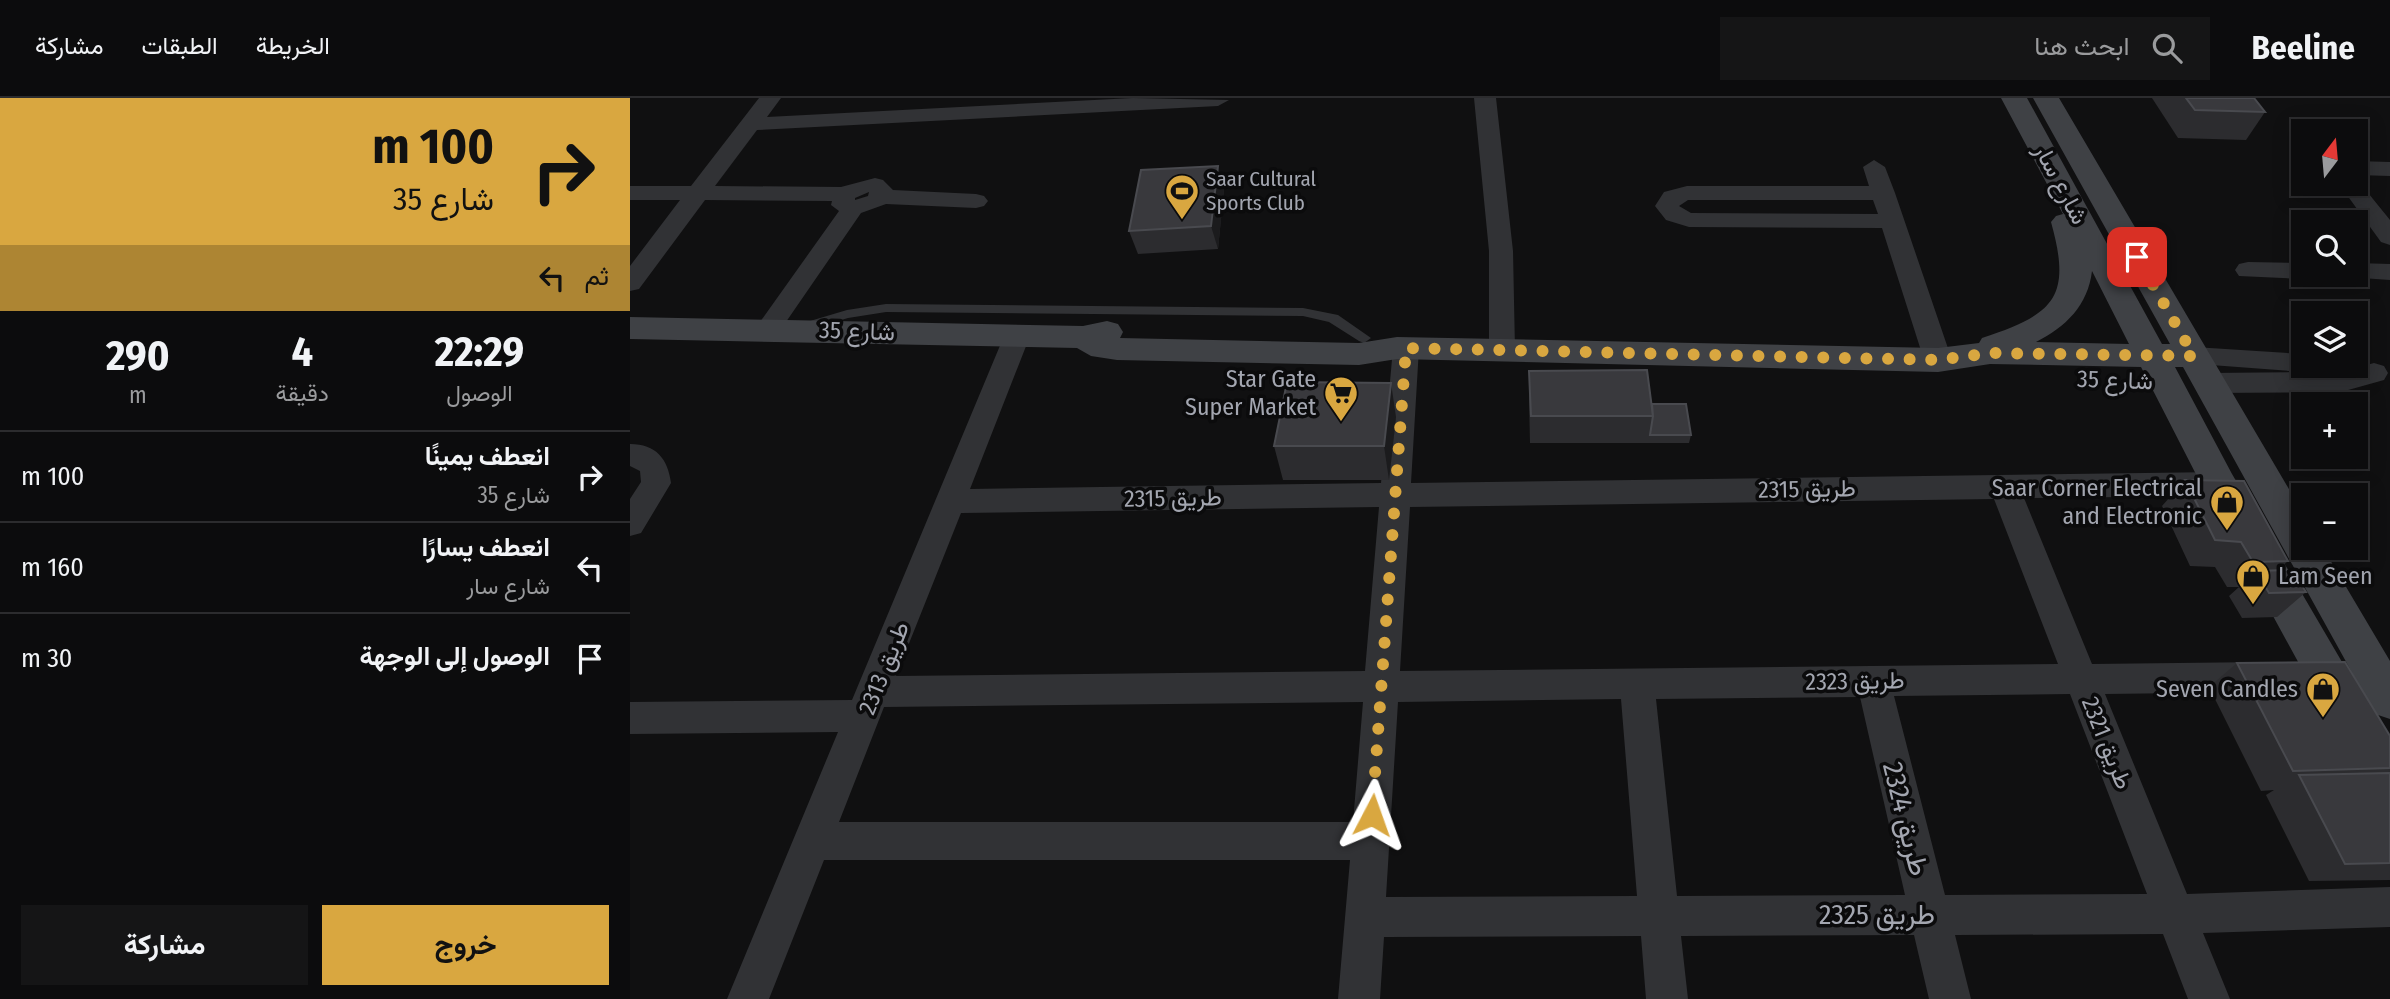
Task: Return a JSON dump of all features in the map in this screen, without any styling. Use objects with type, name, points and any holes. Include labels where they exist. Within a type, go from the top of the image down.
[{"type":"street","points":[[630,283],[769,98]]},
{"type":"street","points":[[1485,98],[1501,251],[1502,349]]},
{"type":"street","name":"شارع سار","points":[[2014,98],[2056,172],[2219,484],[2390,786]]},
{"type":"street","name":"شارع سار","points":[[2046,98],[2291,526]]},
{"type":"street","points":[[750,124],[1218,100]]},
{"type":"street","points":[[1874,167],[1892,221],[1952,358],[2029,333],[2058,313],[2068,300],[2074,287],[2077,265],[2056,172]]},
{"type":"street","points":[[2368,168],[2390,169]]},
{"type":"street","points":[[630,193],[698,192],[849,201],[870,205],[881,197],[976,201]]},
{"type":"street","points":[[1883,193],[1687,193],[1672,197],[1667,206],[1674,215],[1689,220],[1892,221]]},
{"type":"street","points":[[2360,196],[2390,237]]},
{"type":"street","points":[[782,329],[849,201]]},
{"type":"street","points":[[2248,270],[2291,271]]},
{"type":"street","points":[[2368,271],[2390,272]]},
{"type":"street","name":"شارع 35","points":[[630,328],[1083,337],[1110,332],[1377,338],[1402,348]]},
{"type":"street","name":"طريق 2313","points":[[748,999],[1017,336]]},
{"type":"street","name":"شارع 35","points":[[1083,337],[1103,348],[1117,349],[1372,354],[1402,348],[1502,349],[1952,358],[1991,374],[2158,368],[2202,370]]},
{"type":"street","points":[[1359,999],[1396,495],[1402,348]]},
{"type":"street","points":[[2202,370],[2291,364]]},
{"type":"street","points":[[2202,370],[2341,382],[2382,373]]},
{"type":"street","points":[[630,455],[639,455],[654,466],[656,483],[630,524]]},
{"type":"street","name":"طريق 2315","points":[[951,501],[2219,484]]},
{"type":"street","name":"طريق 2321","points":[[2004,486],[2209,999]]},
{"type":"street","name":"شارع سار","points":[[2310,560],[2390,699]]},
{"type":"street","name":"طريق 2323","points":[[630,718],[869,704],[1382,686],[2327,676]]},
{"type":"street","name":"طريق 2324","points":[[1873,680],[1950,999]]},
{"type":"street","points":[[1637,683],[1667,999]]},
{"type":"street","points":[[813,841],[1371,841]]},
{"type":"street","name":"طريق 2325","points":[[1365,917],[2175,914],[2390,907]]},
{"type":"lane","points":[[782,329],[886,308],[1303,312],[1333,318],[1364,338]]},
{"type":"building","points":[[2186,98],[2254,98],[2265,112],[2195,110]]},
{"type":"building","points":[[1218,166],[1211,226],[1129,231],[1141,170]]},
{"type":"building","points":[[1647,370],[1653,416],[1531,416],[1529,371]]},
{"type":"building","points":[[1287,382],[1391,383],[1384,446],[1274,446]]},
{"type":"building","points":[[1652,404],[1686,404],[1691,435],[1650,435]]},
{"type":"building","points":[[2185,480],[2244,481],[2288,561],[2253,562],[2241,542],[2215,540]]},
{"type":"building","points":[[2292,570],[2306,592],[2269,593],[2256,571]]},
{"type":"building","points":[[2345,662],[2390,736],[2390,768],[2293,771],[2237,663]]},
{"type":"building","points":[[2390,773],[2390,863],[2345,864],[2299,775]]},
{"type":"place","name":"Saar Cultural Sports Club","points":[[1182,221]]},
{"type":"place","name":"Star Gate Super Market","points":[[1341,423]]},
{"type":"place","name":"Saar Corner Electrical and Electronic","points":[[2227,532]]},
{"type":"place","name":"Lam Seen","points":[[2253,606]]},
{"type":"place","name":"Seven Candles","points":[[2323,719]]},
{"type":"route","points":[[1372,815],[1406,348],[1938,360],[1990,353],[2194,356],[2137,257]]}]
